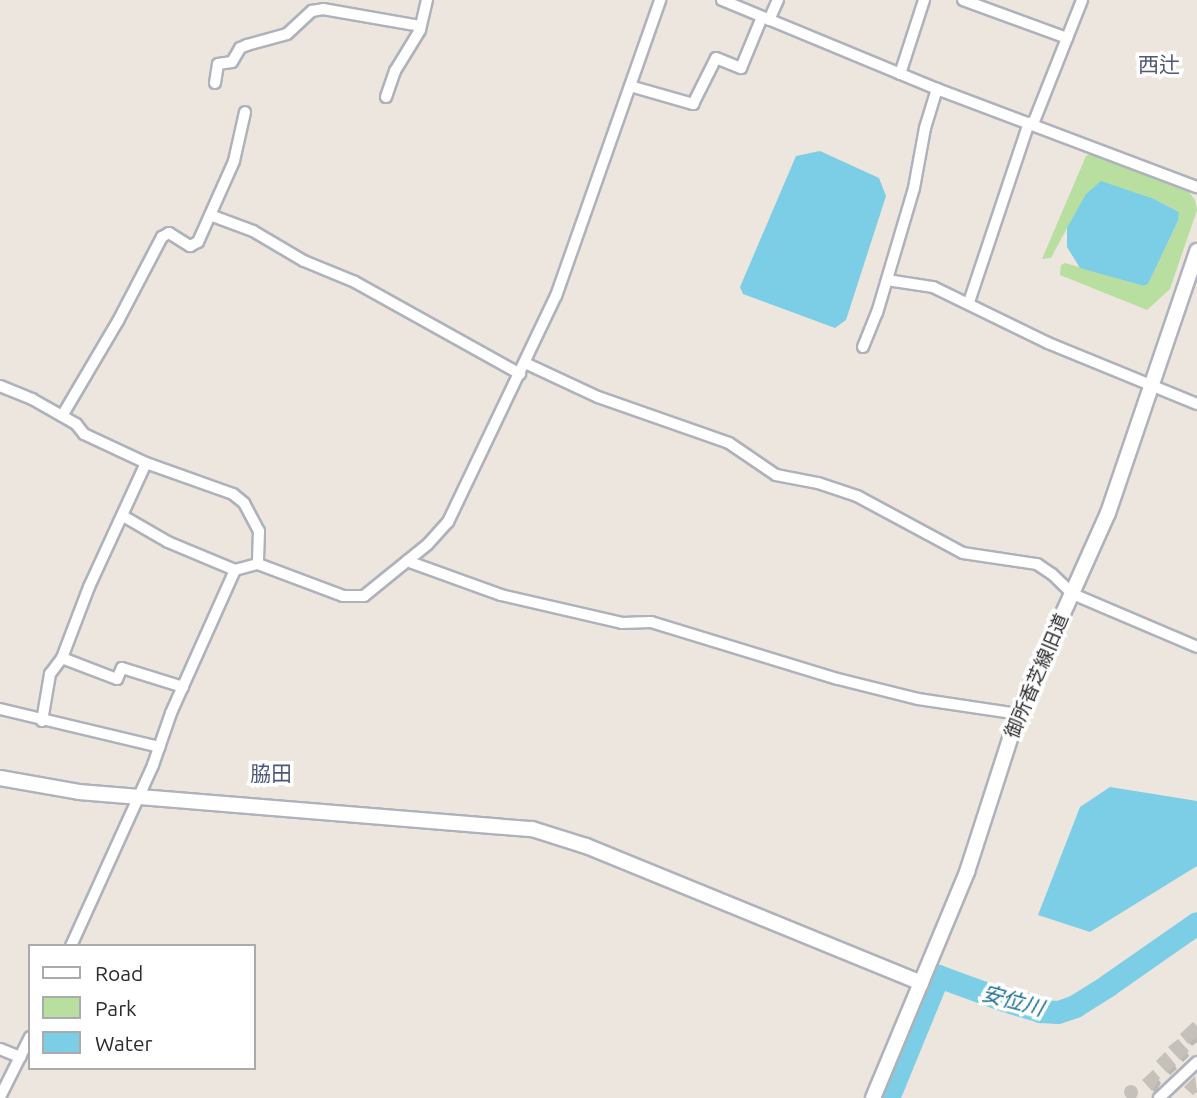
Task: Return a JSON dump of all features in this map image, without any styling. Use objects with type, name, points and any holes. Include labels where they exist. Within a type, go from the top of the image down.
[{"type":"street","points":[[386,97],[395,71],[420,26],[427,0]]},
{"type":"street","points":[[123,516],[167,542],[235,570],[258,564],[343,596],[354,597],[364,596],[439,534],[448,522],[523,369],[565,272],[660,0]]},
{"type":"street","points":[[722,0],[937,89],[1197,187]]},
{"type":"street","points":[[630,86],[692,104],[716,58],[741,68],[778,0]]},
{"type":"street","points":[[900,74],[923,0]]},
{"type":"street","points":[[963,0],[1067,38]]},
{"type":"street","points":[[969,302],[1031,124],[1082,0]]},
{"type":"street","points":[[215,83],[218,64],[232,62],[240,48],[247,45],[288,34],[312,10],[323,9],[420,26]]},
{"type":"street","points":[[863,346],[887,280],[914,188],[925,128],[937,89]]},
{"type":"street","points":[[62,416],[118,321],[162,237],[169,233],[190,246],[198,242],[234,161],[245,112]]},
{"type":"street","points":[[210,215],[253,231],[304,261],[355,282],[523,369],[711,435],[776,475],[818,483],[857,496],[962,553],[1037,564],[1073,594],[1197,646]]},
{"type":"street","name":"御所香芝線旧道","points":[[873,1098],[967,872],[1018,714],[1108,513],[1197,251]]},
{"type":"street","points":[[887,280],[933,287],[969,302],[1048,343],[1197,404]]},
{"type":"street","points":[[0,386],[20,393],[62,416],[76,424],[84,434],[146,463],[221,488],[244,503],[258,531],[258,564]]},
{"type":"street","points":[[42,721],[50,674],[62,658],[89,587],[146,463]]},
{"type":"street","points":[[407,561],[501,595],[622,623],[651,622],[838,680],[930,701],[1018,714]]},
{"type":"street","points":[[72,944],[235,570]]},
{"type":"street","points":[[62,658],[117,679],[122,668],[183,687]]},
{"type":"street","points":[[0,709],[160,747]]},
{"type":"street","points":[[0,778],[60,790],[532,829],[586,846],[921,983]]},
{"type":"street","points":[[0,1097],[28,1041]]},
{"type":"street","points":[[0,1049],[20,1057]]},
{"type":"street","points":[[1167,1095],[1197,1062]]},
{"type":"green space","points":[[1090,154],[1189,192],[1195,200],[1197,210],[1170,289],[1147,310],[1060,275],[1061,265],[1065,263],[1144,286],[1148,284],[1178,221],[1179,212],[1154,199],[1067,228],[1051,258],[1042,259],[1086,156]]},
{"type":"water","points":[[820,151],[879,178],[886,196],[846,320],[835,328],[743,294],[740,287],[796,156]]},
{"type":"water","points":[[1101,181],[1154,199],[1179,212],[1178,221],[1148,284],[1144,286],[1080,268],[1067,247],[1067,228],[1086,194]]},
{"type":"water","points":[[1110,787],[1197,801],[1197,866],[1090,932],[1038,915],[1080,807]]},
{"type":"building","points":[[1193,1022],[1197,1026],[1197,1040],[1195,1038],[1188,1044],[1180,1034]]},
{"type":"building","points":[[1178,1039],[1189,1051],[1180,1060],[1168,1047]]},
{"type":"building","points":[[1165,1052],[1176,1065],[1167,1073],[1156,1061]]},
{"type":"building","points":[[1153,1070],[1160,1078],[1152,1091],[1142,1080]]},
{"type":"building","points":[[1195,1076],[1197,1092],[1193,1095],[1184,1087]]},
{"type":"building","points":[[1131,1085],[1136,1087],[1136,1097],[1131,1099],[1126,1097],[1124,1092],[1126,1087]]},
{"type":"waterway","name":"安位川","points":[[888,1098],[938,976],[1040,1011],[1058,1012],[1075,1006],[1108,985],[1197,923]]},
{"type":"district","name":"西辻","points":[[1159,64]]},
{"type":"district","name":"脇田","points":[[271,773]]}]
